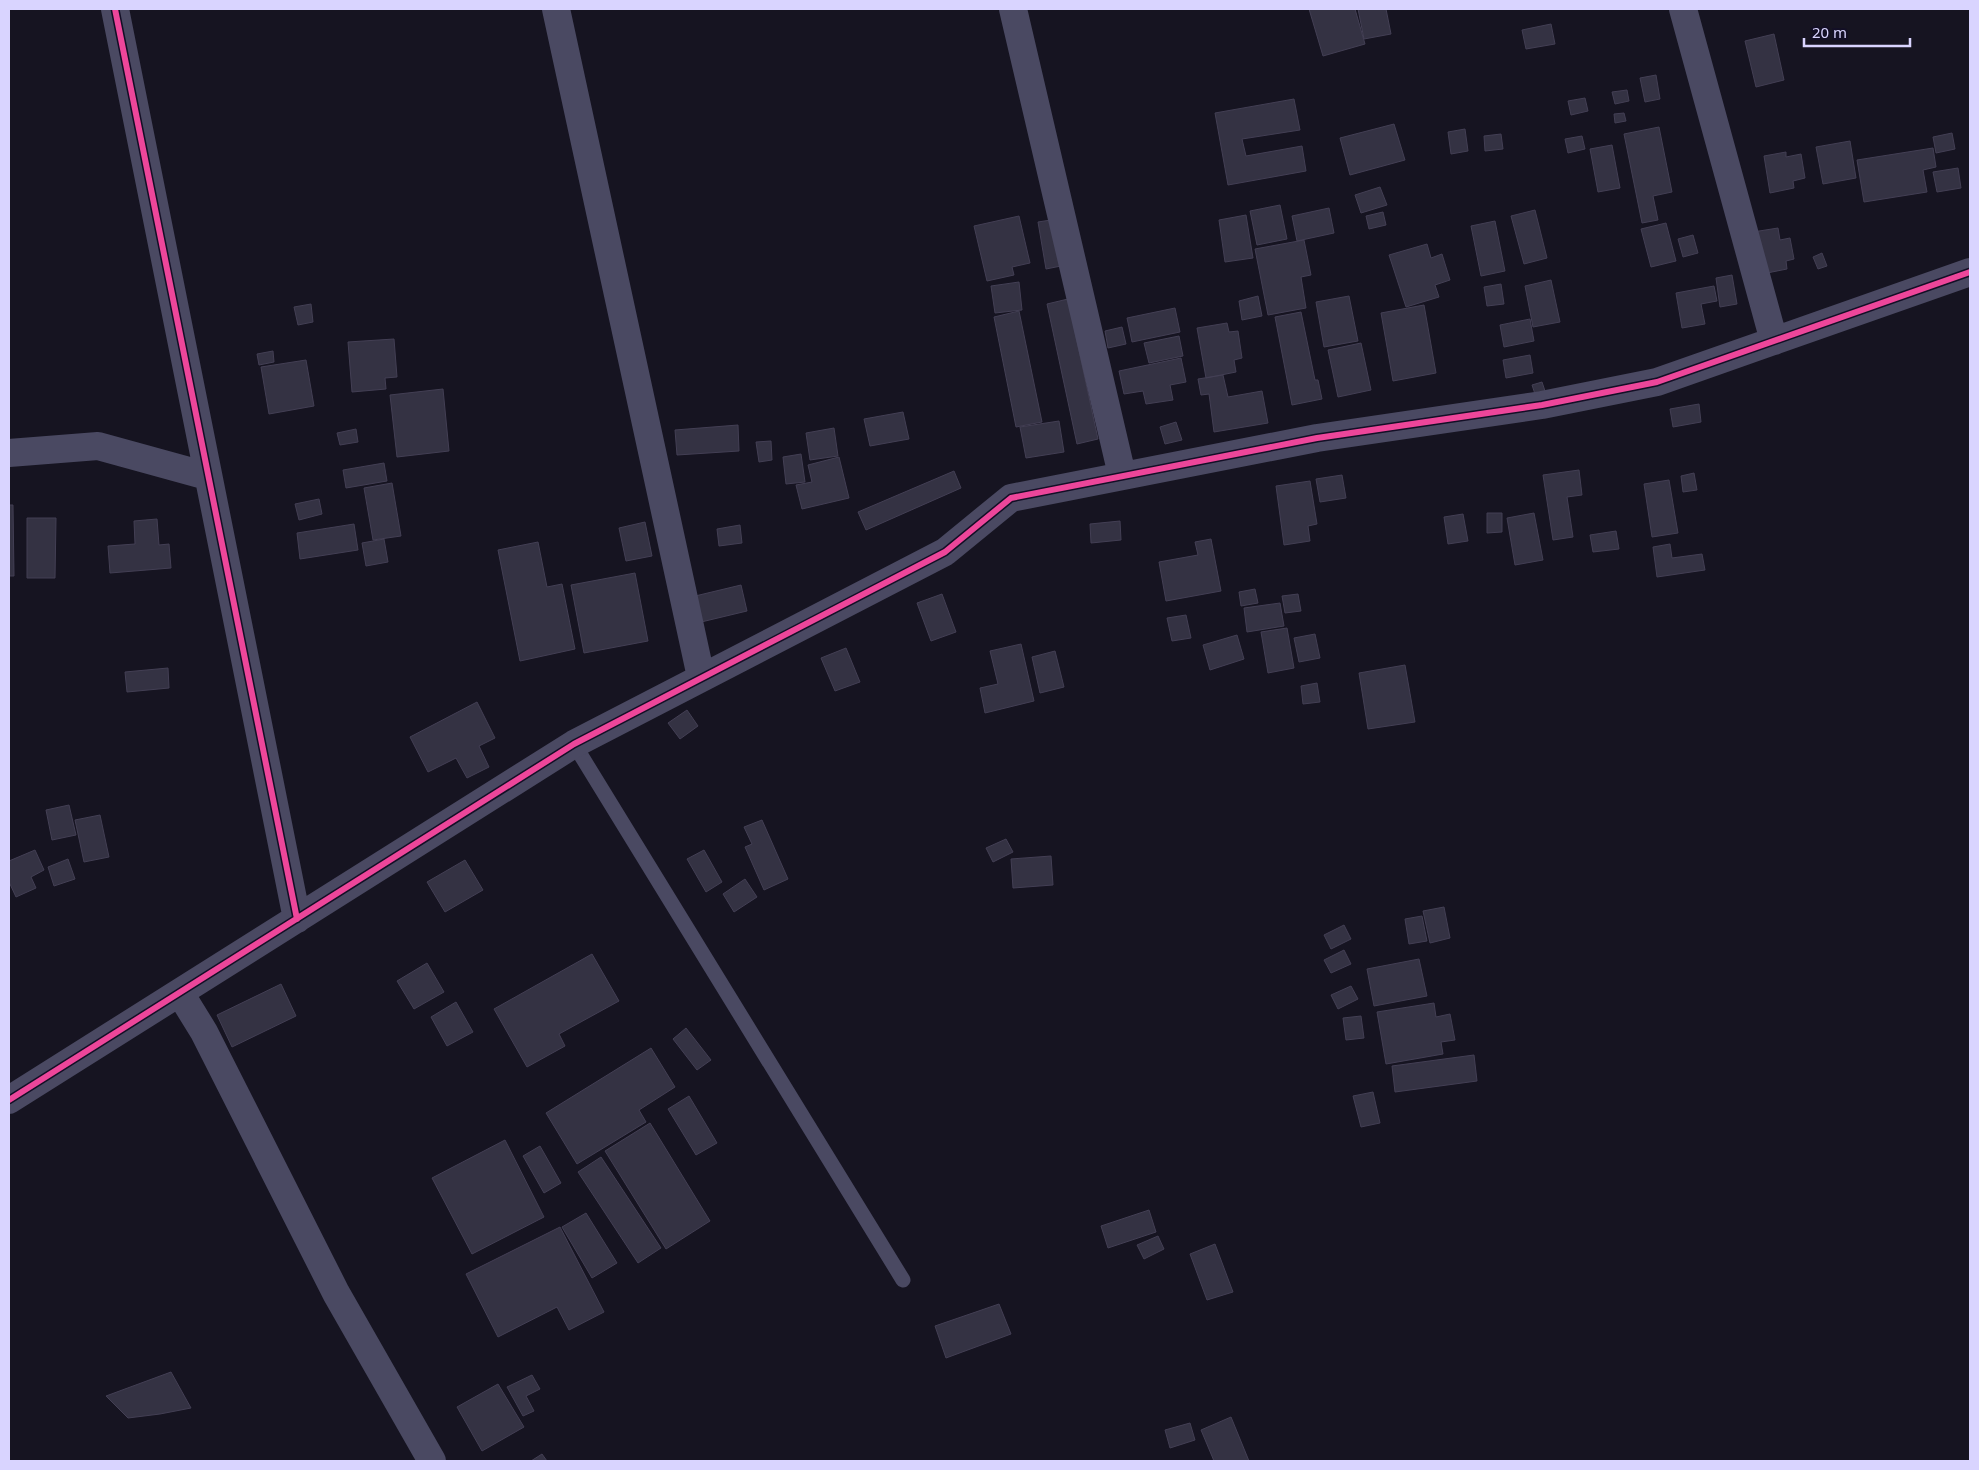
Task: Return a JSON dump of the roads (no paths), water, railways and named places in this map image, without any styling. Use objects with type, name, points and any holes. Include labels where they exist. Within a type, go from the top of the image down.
[{"type":"street","points":[[115,9],[297,919]]},
{"type":"street","points":[[556,9],[701,677]]},
{"type":"street","points":[[1013,9],[1122,475]]},
{"type":"street","points":[[1683,9],[1774,341]]},
{"type":"street","points":[[9,1100],[574,744],[945,552],[1011,498],[1317,438],[1542,405],[1648,384],[1970,272]]},
{"type":"street","points":[[9,453],[98,446],[208,476]]},
{"type":"street","points":[[180,993],[204,1032],[336,1293],[432,1461]]},
{"type":"lane","points":[[574,744],[903,1280]]}]
